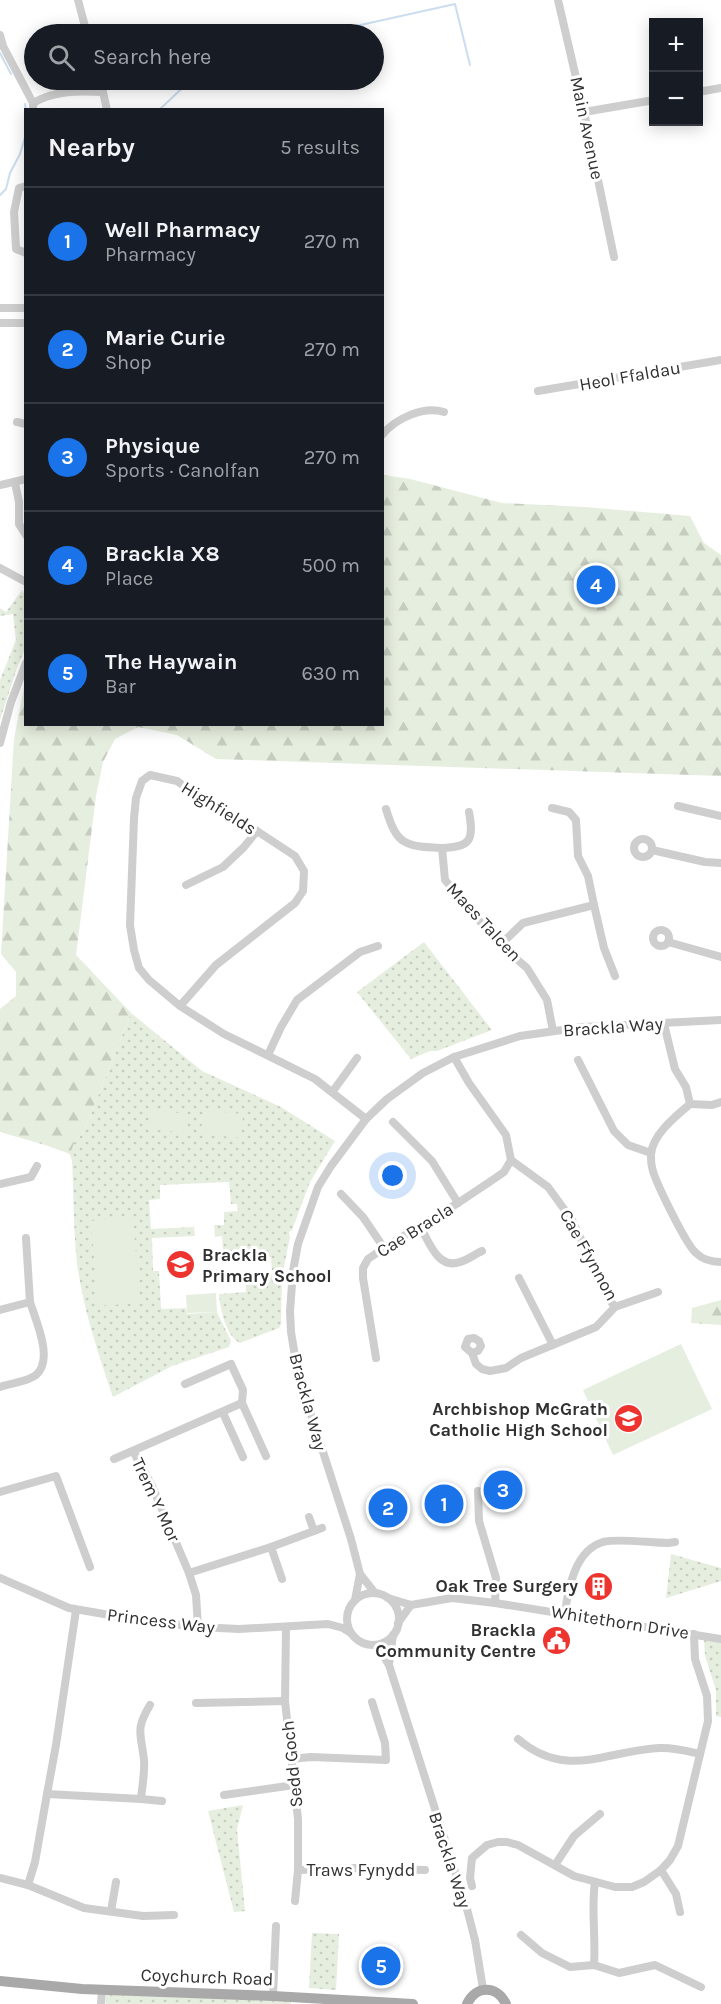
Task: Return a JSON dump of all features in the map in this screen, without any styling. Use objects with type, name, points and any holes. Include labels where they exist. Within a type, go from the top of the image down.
[{"type":"main road","name":"Coychurch Road","points":[[0,1981],[102,1990],[273,1996],[297,2001],[413,2004]]},
{"type":"main road","points":[[467,2004],[475,1993],[483,1989],[497,1992],[506,2004]]},
{"type":"street","points":[[78,0],[84,24]]},
{"type":"street","name":"Main Avenue","points":[[558,0],[614,257]]},
{"type":"street","points":[[0,35],[3,46],[24,88]]},
{"type":"street","points":[[703,91],[721,88]]},
{"type":"street","points":[[25,90],[33,106],[43,97],[73,91],[103,92],[107,108]]},
{"type":"street","points":[[584,112],[649,101]]},
{"type":"street","points":[[24,187],[19,188],[14,212],[16,249],[24,252]]},
{"type":"street","points":[[0,308],[24,308]]},
{"type":"street","points":[[0,323],[24,323]]},
{"type":"street","name":"Heol Ffaldau","points":[[538,391],[721,360]]},
{"type":"street","points":[[384,433],[410,415],[428,409],[444,412]]},
{"type":"street","points":[[0,485],[24,480]]},
{"type":"street","points":[[15,483],[19,502],[19,524],[24,532]]},
{"type":"street","points":[[0,568],[24,581]]},
{"type":"street","points":[[14,577],[24,588]]},
{"type":"street","points":[[0,743],[10,702],[24,668]]},
{"type":"street","name":"Highfields","points":[[180,1006],[216,964],[295,903],[303,891],[304,871],[295,856],[257,831],[214,808],[177,782],[150,775],[142,781],[136,798],[133,838],[130,925],[139,968],[149,980],[180,1006],[225,1034],[315,1079],[366,1119]]},
{"type":"street","points":[[678,806],[721,816]]},
{"type":"street","points":[[552,808],[570,812],[576,820],[578,856],[588,876],[604,948],[615,976]]},
{"type":"street","points":[[386,809],[392,830],[400,840],[417,847],[442,848],[460,848],[467,842],[472,830],[470,812]]},
{"type":"street","points":[[186,885],[224,867],[257,831]]},
{"type":"street","name":"Maes Talcen","points":[[442,848],[445,880],[500,945],[527,968],[547,1000],[553,1031]]},
{"type":"street","points":[[652,850],[705,862],[721,863]]},
{"type":"street","points":[[500,945],[523,923],[594,905]]},
{"type":"street","points":[[668,942],[721,957]]},
{"type":"street","points":[[268,1055],[280,1027],[297,1000],[360,951],[378,946]]},
{"type":"street","name":"Brackla Way","points":[[375,1593],[360,1574],[298,1374],[291,1332],[293,1271],[298,1244],[318,1187],[332,1164],[366,1119],[387,1099],[423,1073],[454,1057],[520,1036],[553,1031],[583,1027],[721,1020]]},
{"type":"street","points":[[664,1024],[675,1069],[686,1088],[690,1104]]},
{"type":"street","points":[[454,1057],[469,1083],[506,1135],[512,1160]]},
{"type":"street","points":[[333,1091],[357,1058]]},
{"type":"street","points":[[578,1060],[614,1131],[628,1145],[651,1153]]},
{"type":"street","points":[[721,1102],[712,1105],[690,1104],[655,1142],[651,1153],[652,1168],[694,1252],[705,1260],[721,1262]]},
{"type":"street","points":[[393,1122],[432,1161],[458,1203]]},
{"type":"street","name":"Cae Bracla","points":[[376,1358],[363,1278],[363,1268],[368,1259],[504,1172],[512,1160]]},
{"type":"street","name":"Cae Ffynnon","points":[[512,1160],[548,1187],[572,1220],[615,1307],[658,1292]]},
{"type":"street","points":[[0,1184],[31,1177],[37,1166]]},
{"type":"street","points":[[340,1194],[363,1217],[384,1248]]},
{"type":"street","points":[[420,1226],[437,1256],[447,1263],[459,1263],[482,1251]]},
{"type":"street","points":[[0,1386],[35,1377],[42,1368],[44,1355],[42,1342],[30,1302],[26,1238]]},
{"type":"street","points":[[519,1278],[553,1345]]},
{"type":"street","points":[[0,1310],[30,1302]]},
{"type":"street","points":[[472,1353],[476,1364],[482,1369],[490,1371],[506,1368],[521,1358],[596,1327],[615,1307]]},
{"type":"street","points":[[185,1384],[231,1364],[243,1390],[242,1403],[266,1456]]},
{"type":"street","name":"Trem Y Mor","points":[[198,1627],[196,1595],[189,1573],[152,1486],[133,1451],[242,1403]]},
{"type":"street","points":[[222,1413],[243,1457]]},
{"type":"street","points":[[114,1459],[133,1451]]},
{"type":"street","points":[[0,1492],[56,1476],[90,1567]]},
{"type":"street","points":[[478,1491],[479,1521],[496,1578],[495,1603]]},
{"type":"street","points":[[189,1573],[318,1530],[309,1517]]},
{"type":"street","points":[[565,1613],[578,1564],[590,1550],[600,1543],[610,1541],[668,1544],[675,1542]]},
{"type":"street","points":[[271,1547],[282,1579]]},
{"type":"street","name":"Brackla Way","points":[[355,1600],[360,1574]]},
{"type":"street","name":"Princess Way","points":[[0,1578],[76,1610],[139,1620],[239,1629],[328,1624],[351,1633]]},
{"type":"street","points":[[398,1623],[398,1612],[392,1602],[375,1593],[365,1594],[355,1600],[348,1611],[347,1624],[351,1633],[364,1643],[374,1645],[383,1643],[394,1634],[398,1623],[411,1605]]},
{"type":"street","name":"Whitethorn Drive","points":[[388,1598],[411,1605],[452,1598],[495,1603],[721,1639]]},
{"type":"street","points":[[28,1885],[35,1862],[47,1794],[76,1610]]},
{"type":"street","name":"Princess Way","points":[[328,1624],[348,1611]]},
{"type":"street","name":"Sedd Goch","points":[[286,1627],[285,1701],[298,1819],[296,1901]]},
{"type":"street","name":"Brackla Way","points":[[389,1665],[394,1634]]},
{"type":"street","points":[[472,1886],[470,1878],[472,1858],[487,1845],[498,1842],[518,1845],[574,1876],[615,1887],[632,1887],[661,1870],[670,1860],[678,1846],[708,1721],[707,1696],[695,1659],[694,1634]]},
{"type":"street","name":"Brackla Way","points":[[374,1645],[379,1648],[389,1665],[467,1909],[483,1989]]},
{"type":"street","points":[[196,1703],[285,1701]]},
{"type":"street","points":[[291,1759],[311,1757],[386,1760],[385,1743],[372,1702]]},
{"type":"street","points":[[141,1800],[144,1763],[139,1736],[141,1720],[150,1704]]},
{"type":"street","points":[[518,1738],[531,1749],[546,1757],[561,1761],[658,1748],[675,1748],[700,1754]]},
{"type":"street","points":[[224,1795],[294,1785]]},
{"type":"street","points":[[47,1794],[162,1801]]},
{"type":"street","points":[[555,1865],[574,1836],[600,1814]]},
{"type":"street","name":"Traws Fynydd","points":[[298,1870],[356,1868],[425,1870]]},
{"type":"street","points":[[661,1870],[676,1894],[680,1912]]},
{"type":"street","points":[[0,1878],[28,1885],[84,1908],[143,1916],[174,1915]]},
{"type":"street","points":[[111,1911],[116,1882]]},
{"type":"street","points":[[594,1965],[596,1934],[593,1898],[595,1882]]},
{"type":"street","points":[[273,1996],[276,1926]]},
{"type":"street","points":[[521,1935],[542,1953],[570,1967],[594,1965],[619,1973],[655,1965],[701,1987]]},
{"type":"street","points":[[101,2004],[102,1990]]},
{"type":"green space","points":[[384,475],[410,479],[502,503],[690,516],[704,543],[721,555],[721,776],[216,759],[177,735],[138,727],[115,739],[103,762],[96,796],[76,955],[131,1013],[84,1131],[74,1143],[70,1154],[0,1132],[0,1009],[16,996],[16,972],[1,954],[14,739],[24,687],[24,726],[384,726]]},
{"type":"green space","points":[[22,590],[24,593],[24,651],[0,720],[0,680],[16,640],[13,614],[0,616],[0,608],[6,612]]},
{"type":"green space","points":[[424,942],[492,1030],[411,1059],[357,992]]},
{"type":"green space","name":"Brackla Primary School","points":[[131,1013],[202,1071],[281,1107],[335,1141],[310,1182],[292,1230],[289,1232],[282,1276],[281,1324],[279,1328],[240,1343],[235,1340],[227,1328],[219,1294],[246,1292],[245,1275],[272,1273],[271,1257],[230,1259],[230,1251],[223,1251],[222,1236],[215,1237],[214,1225],[224,1225],[224,1212],[238,1211],[237,1204],[231,1204],[229,1182],[160,1185],[160,1199],[149,1200],[151,1229],[194,1227],[195,1236],[152,1238],[153,1271],[159,1271],[161,1308],[186,1308],[187,1314],[217,1312],[231,1341],[229,1347],[172,1366],[113,1397],[83,1297],[77,1263],[72,1161],[69,1152],[84,1131]]},
{"type":"green space","points":[[151,1110],[188,1114],[186,1133],[149,1129]]},
{"type":"green space","points":[[203,1110],[243,1114],[241,1138],[201,1134]]},
{"type":"green space","points":[[133,1217],[140,1303],[98,1306],[91,1221]]},
{"type":"green space","points":[[216,1293],[217,1312],[187,1313],[186,1295]]},
{"type":"green space","points":[[721,1300],[721,1325],[691,1323],[692,1308]]},
{"type":"green space","points":[[681,1344],[712,1409],[613,1455],[583,1390]]},
{"type":"green space","points":[[671,1554],[721,1568],[721,1581],[666,1598]]},
{"type":"green space","points":[[704,1639],[721,1643],[721,1717],[716,1716],[716,1690],[705,1656]]},
{"type":"green space","points":[[243,1805],[237,1829],[245,1911],[234,1912],[208,1811]]},
{"type":"green space","points":[[312,1933],[339,1934],[336,1990],[309,1988]]},
{"type":"green space","points":[[106,1994],[291,2001],[291,2004],[106,2004]]},
{"type":"waterway","points":[[365,24],[455,4],[470,65]]},
{"type":"waterway","points":[[0,53],[11,74]]},
{"type":"waterway","points":[[161,108],[180,90]]},
{"type":"waterway","points":[[25,104],[26,108]]},
{"type":"waterway","points":[[0,195],[6,189],[10,173],[24,141]]},
{"type":"place","name":"Brackla X8","points":[[596,585]]},
{"type":"place","name":"Brackla Primary School","points":[[181,1265]]},
{"type":"place","name":"Archbishop McGrath Catholic High School","points":[[629,1419]]},
{"type":"place","name":"Physique","points":[[503,1490]]},
{"type":"place","name":"Well Pharmacy","points":[[444,1504]]},
{"type":"place","name":"Marie Curie","points":[[388,1508]]},
{"type":"place","name":"Oak Tree Surgery","points":[[599,1586]]},
{"type":"place","name":"Brackla Community Centre","points":[[557,1640]]},
{"type":"place","name":"The Haywain","points":[[381,1966]]}]
